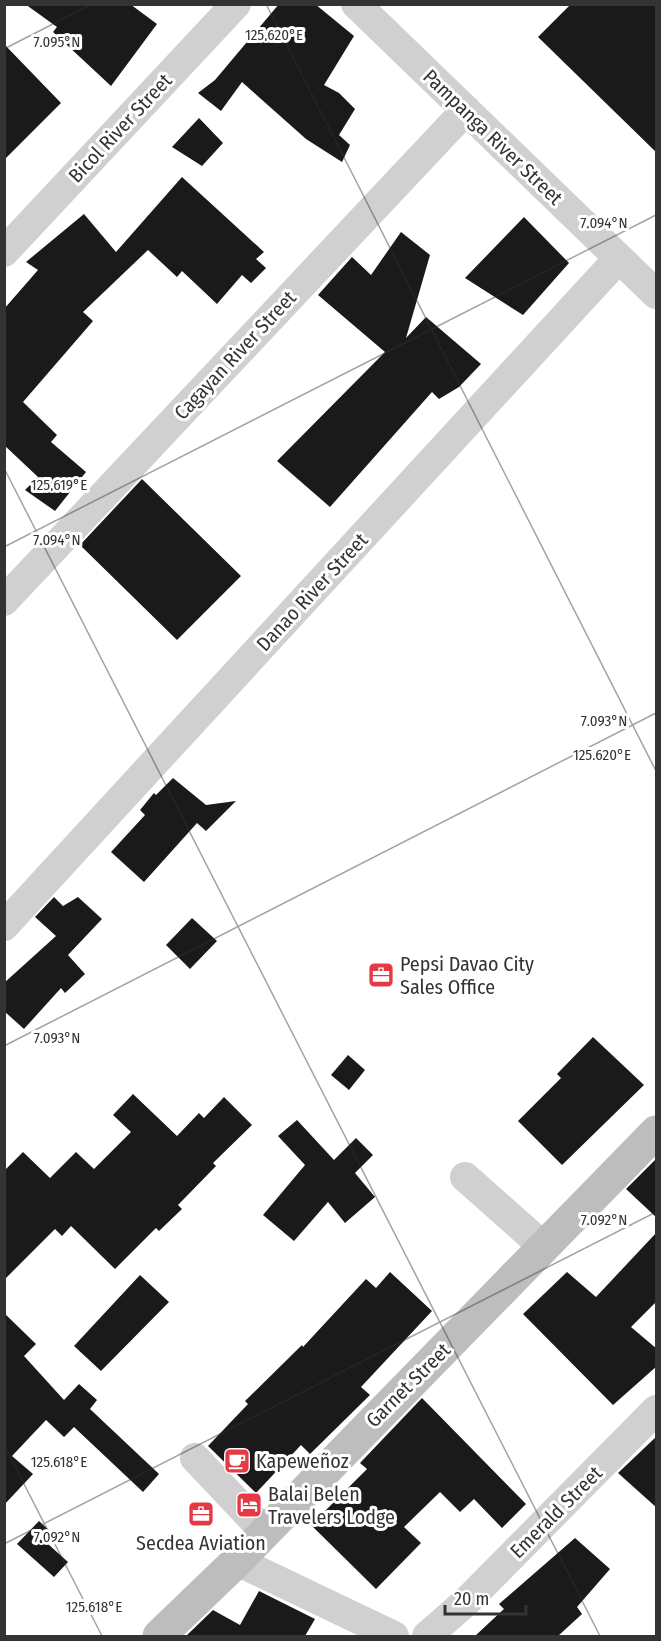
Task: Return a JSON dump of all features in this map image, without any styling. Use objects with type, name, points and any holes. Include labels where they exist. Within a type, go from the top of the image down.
[{"type":"street","name":"Bicol River Street","points":[[4,252],[236,4]]},
{"type":"street","name":"Pampanga River Street","points":[[356,4],[657,294]]},
{"type":"street","name":"Cagayan River Street","points":[[4,601],[466,110]]},
{"type":"street","name":"Danao River Street","points":[[4,926],[619,258]]},
{"type":"street","name":"Garnet Street","points":[[159,1636],[237,1561],[657,1132]]},
{"type":"street","points":[[465,1177],[544,1247]]},
{"type":"street","name":"Emerald Street","points":[[427,1636],[468,1600],[657,1410]]},
{"type":"street","points":[[195,1458],[264,1531]]},
{"type":"street","points":[[237,1561],[394,1636]]},
{"type":"building","points":[[25,4],[130,4],[157,24],[111,86],[53,32],[57,27]]},
{"type":"building","points":[[279,4],[315,4],[354,36],[324,85],[339,93],[355,109],[339,135],[350,145],[342,162],[306,139],[242,82],[221,111],[198,93],[215,80]]},
{"type":"building","points":[[571,4],[657,4],[657,153],[538,37]]},
{"type":"building","points":[[4,44],[61,103],[4,160]]},
{"type":"building","points":[[199,118],[223,143],[202,166],[172,147]]},
{"type":"building","points":[[182,177],[264,252],[256,259],[266,268],[251,283],[242,275],[217,304],[182,271],[177,277],[148,250],[83,312],[93,321],[23,402],[57,435],[51,442],[86,472],[55,511],[25,490],[38,477],[4,445],[4,309],[38,270],[26,262],[84,214],[116,252]]},
{"type":"building","points":[[524,217],[569,263],[523,315],[465,278]]},
{"type":"building","points":[[401,232],[430,255],[406,338],[426,317],[481,364],[459,387],[439,399],[432,392],[330,507],[277,461],[385,352],[318,295],[352,257],[371,275]]},
{"type":"building","points":[[142,479],[241,576],[177,640],[80,545]]},
{"type":"building","points":[[173,778],[206,805],[236,801],[206,831],[197,823],[144,882],[111,852],[145,815],[140,810],[154,793],[156,795]]},
{"type":"building","points":[[54,897],[63,906],[78,897],[102,919],[68,955],[85,974],[65,993],[61,988],[24,1029],[4,1011],[4,983],[56,936],[35,917]]},
{"type":"building","points":[[192,918],[217,941],[190,969],[166,945]]},
{"type":"building","points":[[593,1037],[644,1085],[562,1165],[518,1121],[561,1078],[557,1074]]},
{"type":"building","points":[[348,1055],[365,1070],[349,1090],[331,1075]]},
{"type":"building","points":[[133,1094],[177,1136],[199,1113],[204,1118],[224,1097],[252,1125],[213,1163],[216,1166],[178,1205],[182,1209],[159,1231],[156,1228],[115,1269],[71,1226],[62,1236],[55,1229],[4,1280],[4,1171],[23,1152],[50,1178],[76,1152],[94,1169],[131,1132],[113,1115]]},
{"type":"building","points":[[297,1120],[334,1160],[356,1138],[373,1155],[355,1173],[375,1197],[345,1223],[328,1202],[294,1241],[263,1215],[305,1165],[278,1136]]},
{"type":"building","points":[[657,1158],[657,1218],[626,1189]]},
{"type":"building","points":[[657,1232],[657,1301],[631,1327],[657,1349],[657,1366],[613,1405],[523,1314],[567,1272],[596,1297]]},
{"type":"building","points":[[390,1272],[432,1311],[361,1387],[370,1395],[310,1454],[301,1445],[256,1493],[208,1446],[248,1404],[245,1401],[302,1345],[303,1347],[366,1279],[376,1288]]},
{"type":"building","points":[[140,1275],[169,1302],[101,1371],[74,1346]]},
{"type":"building","points":[[4,1313],[36,1344],[24,1356],[64,1400],[79,1384],[97,1400],[90,1409],[159,1474],[143,1492],[74,1427],[64,1437],[46,1420],[12,1456],[33,1474],[4,1505]]},
{"type":"building","points":[[422,1398],[526,1504],[502,1528],[474,1499],[460,1512],[440,1492],[404,1527],[421,1543],[376,1589],[311,1525],[367,1469],[360,1463]]},
{"type":"building","points":[[657,1436],[657,1508],[618,1473]]},
{"type":"building","points":[[39,1521],[55,1536],[48,1544],[68,1562],[54,1577],[17,1544]]},
{"type":"building","points":[[575,1538],[610,1569],[577,1607],[582,1614],[558,1636],[475,1636],[504,1609],[499,1604]]},
{"type":"building","points":[[259,1591],[315,1619],[305,1636],[186,1636],[213,1610],[240,1625]]},
{"type":"place","name":"Pepsi Davao City Sales Office","points":[[381,975]]},
{"type":"place","name":"Kapeweñoz","points":[[237,1461]]},
{"type":"place","name":"Balai Belen Travelers Lodge","points":[[249,1505]]},
{"type":"place","name":"Secdea Aviation","points":[[201,1514]]}]
